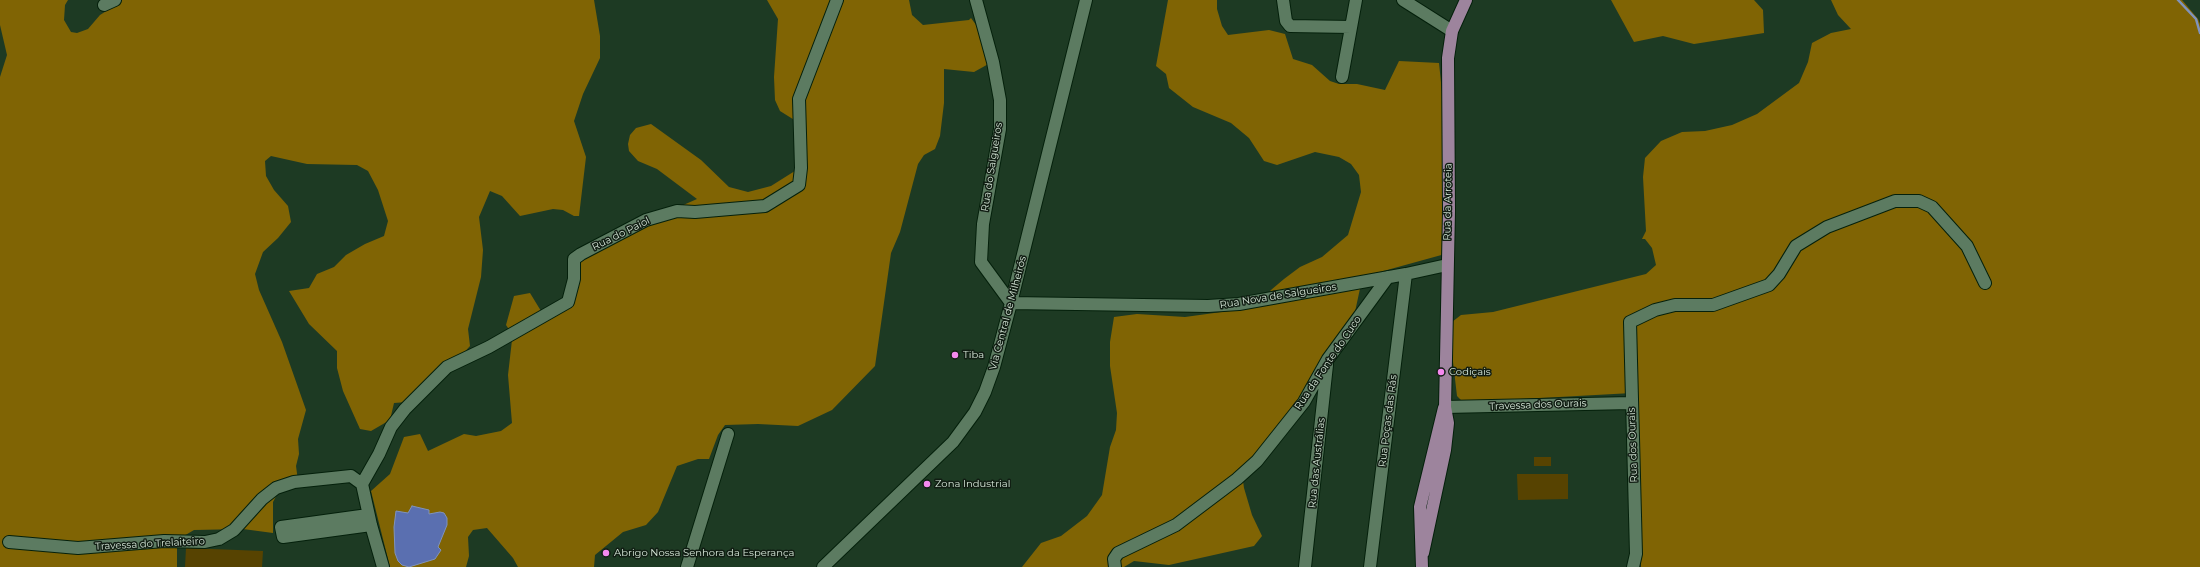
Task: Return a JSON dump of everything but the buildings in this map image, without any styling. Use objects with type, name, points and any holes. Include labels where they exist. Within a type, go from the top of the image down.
[{"type":"main road","name":"Rua da Arroteia","points":[[1422,567],[1423,553],[1445,450],[1448,423],[1445,407],[1449,212],[1447,63],[1452,31],[1466,0]]},
{"type":"street","name":"Rua do Paiol","points":[[362,484],[379,454],[391,428],[405,409],[447,367],[489,347],[568,302],[574,279],[574,259],[581,254],[646,220],[677,211],[695,212],[765,206],[799,185],[801,168],[799,98],[837,0]]},
{"type":"street","name":"Rua do Salgueiros","points":[[976,0],[993,62],[1000,100],[1000,129],[983,224],[981,262],[1011,303]]},
{"type":"street","name":"Via Central de Milheirós","points":[[823,567],[953,442],[975,412],[994,367],[1086,0]]},
{"type":"street","points":[[1283,0],[1286,21],[1290,26],[1351,27]]},
{"type":"street","points":[[1342,77],[1356,0]]},
{"type":"street","points":[[1403,0],[1452,31]]},
{"type":"street","name":"Rua dos Ourais","points":[[1633,567],[1636,554],[1630,322],[1655,310],[1675,305],[1713,305],[1769,285],[1779,274],[1796,246],[1828,226],[1895,201],[1919,201],[1932,207],[1966,246],[1985,283]]},
{"type":"street","name":"Rua Nova de Salgueiros","points":[[1011,303],[1208,306],[1239,304],[1406,274],[1447,265]]},
{"type":"street","name":"Rua Poças das Rás","points":[[1370,567],[1406,274]]},
{"type":"street","name":"Rua da Fonte do Cuco","points":[[1114,563],[1118,553],[1176,525],[1237,479],[1256,461],[1304,402],[1328,359],[1388,277]]},
{"type":"street","name":"Rua das Austrálias","points":[[1306,567],[1328,359]]},
{"type":"street","name":"Travessa dos Ourais","points":[[1445,407],[1631,403]]},
{"type":"street","points":[[687,567],[728,434]]},
{"type":"street","name":"Travessa do Trelaiteiro","points":[[9,542],[78,548],[183,540],[205,542],[219,539],[234,530],[262,499],[276,488],[294,482],[351,476],[362,484]]},
{"type":"street","points":[[362,484],[383,567]]},
{"type":"street","points":[[370,520],[283,538],[281,527],[370,520]]},
{"type":"shaded area","points":[[0,0],[68,0],[65,5],[64,20],[71,32],[77,33],[88,29],[100,15],[116,5],[116,0],[594,0],[600,36],[600,58],[583,94],[574,121],[586,157],[579,216],[574,216],[563,210],[553,209],[520,216],[502,196],[490,191],[479,217],[483,250],[481,277],[468,329],[470,346],[420,401],[394,403],[390,420],[371,431],[360,429],[343,391],[337,368],[337,351],[309,324],[289,291],[309,288],[317,274],[334,267],[346,255],[365,244],[384,236],[388,221],[378,190],[368,171],[357,165],[307,164],[271,156],[265,161],[266,176],[274,190],[288,206],[291,222],[278,238],[263,252],[255,274],[259,290],[282,342],[306,410],[298,439],[299,454],[296,466],[298,481],[281,487],[273,502],[273,533],[243,529],[194,530],[177,540],[177,567],[0,567],[0,77],[7,55],[0,25]]},
{"type":"shaded area","points":[[767,0],[909,0],[912,15],[923,25],[969,20],[971,18],[995,51],[992,62],[974,72],[944,69],[944,103],[940,136],[935,149],[924,155],[918,164],[900,232],[891,253],[875,366],[832,410],[798,426],[758,424],[725,425],[718,435],[709,459],[698,459],[677,466],[658,512],[646,525],[623,532],[595,555],[594,567],[518,567],[513,558],[487,528],[473,530],[468,537],[469,556],[466,567],[390,567],[371,491],[390,474],[404,437],[420,434],[428,451],[464,434],[476,436],[501,431],[512,423],[508,375],[512,340],[514,337],[506,325],[514,296],[530,293],[541,311],[559,309],[575,268],[582,258],[615,237],[633,234],[647,221],[697,199],[657,169],[638,161],[629,151],[628,144],[630,135],[636,128],[651,124],[701,160],[729,187],[748,192],[771,186],[798,169],[796,121],[780,111],[775,100],[774,77],[778,19]]},
{"type":"shaded area","points":[[1168,0],[1217,0],[1217,9],[1222,26],[1228,35],[1269,30],[1285,34],[1293,59],[1312,65],[1330,81],[1339,84],[1357,84],[1385,90],[1399,61],[1439,63],[1444,112],[1445,254],[1369,275],[1361,284],[1353,321],[1314,383],[1242,474],[1244,488],[1252,515],[1262,536],[1254,546],[1169,565],[1134,561],[1124,567],[1022,567],[1041,543],[1061,536],[1087,516],[1102,495],[1110,447],[1116,430],[1117,413],[1110,366],[1110,342],[1114,317],[1137,314],[1185,317],[1236,310],[1261,303],[1271,290],[1284,279],[1300,267],[1322,257],[1348,235],[1361,192],[1359,175],[1351,164],[1339,157],[1315,152],[1277,165],[1264,161],[1249,138],[1231,123],[1193,107],[1169,88],[1166,74],[1156,66]]},
{"type":"shaded area","points":[[1611,0],[1754,0],[1763,10],[1764,33],[1694,44],[1663,36],[1634,42]]},
{"type":"shaded area","points":[[1831,0],[2182,0],[2198,19],[2200,24],[2200,567],[1641,567],[1636,437],[1639,400],[1632,393],[1462,401],[1457,396],[1452,353],[1452,322],[1461,315],[1493,312],[1646,274],[1656,265],[1652,248],[1645,239],[1642,239],[1646,231],[1643,177],[1645,158],[1661,141],[1682,132],[1705,131],[1732,125],[1757,114],[1799,83],[1808,62],[1812,43],[1831,33],[1851,29],[1838,15]]},
{"type":"shaded area","points":[[1534,457],[1551,457],[1551,466],[1534,466]]},
{"type":"shaded area","points":[[1517,474],[1568,474],[1568,499],[1518,500]]},
{"type":"shaded area","points":[[186,548],[263,551],[262,567],[185,567]]},
{"type":"water","points":[[412,506],[429,510],[429,514],[440,512],[444,513],[447,518],[447,525],[438,547],[441,550],[435,559],[409,567],[402,565],[398,561],[395,553],[394,527],[396,511],[408,513]]},
{"type":"waterway","points":[[2178,0],[2196,19],[2200,33]]},
{"type":"place","name":"Tiba","points":[[955,355]]},
{"type":"place","name":"Codiçais","points":[[1441,372]]},
{"type":"place","name":"Zona Industrial","points":[[927,484]]},
{"type":"place","name":"Abrigo Nossa Senhora da Esperança","points":[[606,553]]}]
